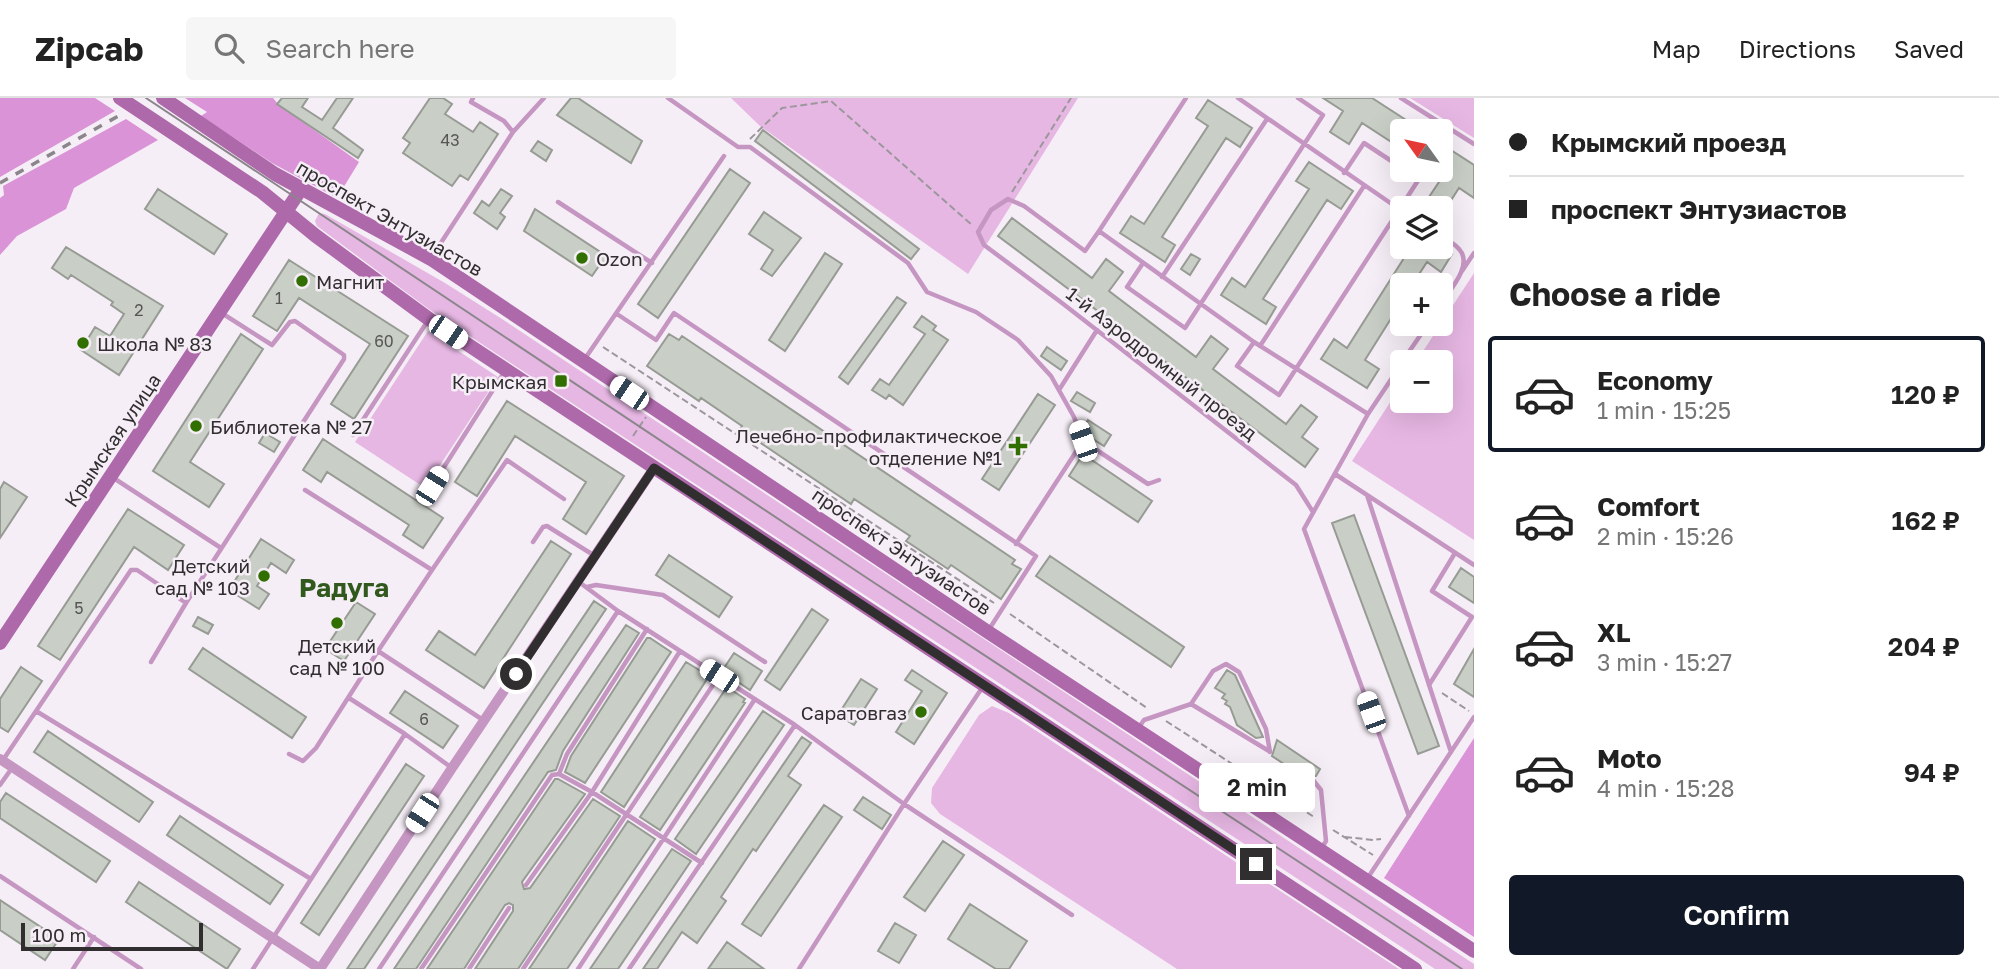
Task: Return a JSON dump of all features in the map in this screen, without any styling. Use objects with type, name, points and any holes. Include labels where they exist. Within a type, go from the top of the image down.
[{"type":"main road","points":[[120,98],[287,210],[316,236],[429,319],[1415,969]]},
{"type":"main road","name":"проспект Энтузиастов","points":[[163,98],[301,189],[431,259],[988,632],[1474,951]]},
{"type":"main road","name":"Крымская улица","points":[[0,643],[301,189]]},
{"type":"street","points":[[5,762],[320,969],[452,768],[582,584],[595,556],[654,468]]},
{"type":"lane","points":[[473,98],[471,102],[504,121],[513,132]]},
{"type":"lane","points":[[431,259],[513,132],[544,98]]},
{"type":"lane","points":[[668,98],[741,147],[750,147],[908,264],[928,292],[976,312],[1018,340],[1051,376],[1074,417],[1083,441],[1148,484],[1159,480]]},
{"type":"lane","points":[[978,232],[990,210],[1008,199],[1024,206],[1085,251],[1186,98]]},
{"type":"lane","points":[[1238,98],[1247,100],[1267,118],[1390,203]]},
{"type":"lane","points":[[1143,263],[1127,287],[1185,328],[1323,115],[1298,98]]},
{"type":"lane","points":[[1401,98],[1474,144]]},
{"type":"lane","points":[[1162,277],[1267,118]]},
{"type":"lane","points":[[1345,173],[1364,143],[1390,160]]},
{"type":"lane","points":[[583,361],[724,156]]},
{"type":"lane","points":[[1260,346],[1364,186]]},
{"type":"lane","points":[[558,202],[652,263]]},
{"type":"lane","points":[[1255,342],[1237,366],[1279,396],[1390,226]]},
{"type":"lane","points":[[1099,231],[1260,346],[1368,414]]},
{"type":"lane","name":"1-й Аэродромный проезд","points":[[978,232],[984,245],[1296,485],[1313,512]]},
{"type":"lane","points":[[1453,245],[1461,250],[1464,259],[1460,274]]},
{"type":"lane","points":[[1453,284],[1474,253]]},
{"type":"lane","points":[[151,662],[221,548],[344,359],[344,355],[295,321],[290,322],[272,345],[220,312]]},
{"type":"lane","points":[[617,314],[656,340],[674,313],[1036,556],[988,632]]},
{"type":"lane","points":[[353,435],[429,319]]},
{"type":"lane","points":[[1059,391],[1097,330]]},
{"type":"lane","points":[[432,486],[505,370]]},
{"type":"lane","points":[[1390,381],[1368,414],[1304,529],[1409,816]]},
{"type":"lane","points":[[1016,544],[1083,441]]},
{"type":"lane","points":[[289,754],[303,761],[316,748],[507,460],[564,499]]},
{"type":"lane","points":[[1335,474],[1474,565]]},
{"type":"lane","points":[[111,477],[221,548]]},
{"type":"lane","points":[[305,490],[432,570]]},
{"type":"lane","points":[[1367,495],[1451,752]]},
{"type":"lane","points":[[533,542],[543,527],[547,526],[595,556]]},
{"type":"lane","points":[[1429,685],[1472,617],[1432,591],[1455,553]]},
{"type":"lane","points":[[0,785],[5,762],[36,711],[131,570],[137,570],[186,603]]},
{"type":"lane","points":[[582,584],[618,611],[795,725],[904,804],[1072,915]]},
{"type":"lane","points":[[582,584],[663,595],[765,662]]},
{"type":"lane","points":[[379,969],[618,611]]},
{"type":"lane","points":[[559,774],[567,754],[647,629]]},
{"type":"lane","points":[[378,651],[484,721]]},
{"type":"lane","points":[[526,885],[592,792],[680,651]]},
{"type":"lane","points":[[1138,729],[1144,720],[1191,705],[1213,671],[1226,664],[1239,672],[1266,729],[1270,752],[1191,705]]},
{"type":"lane","points":[[523,969],[719,676]]},
{"type":"lane","points":[[799,969],[984,685]]},
{"type":"lane","points":[[349,698],[452,768]]},
{"type":"lane","points":[[578,969],[755,699]]},
{"type":"lane","points":[[36,711],[311,879]]},
{"type":"lane","points":[[1367,880],[1474,715]]},
{"type":"lane","points":[[629,969],[795,725]]},
{"type":"lane","points":[[253,969],[405,734]]},
{"type":"lane","points":[[421,969],[552,775],[559,774],[592,792],[702,863]]},
{"type":"lane","points":[[1313,780],[1321,790],[1326,841],[1320,850]]},
{"type":"lane","points":[[0,876],[141,969]]},
{"type":"lane","points":[[469,969],[509,908]]},
{"type":"lane","points":[[73,969],[94,937]]},
{"type":"path","points":[[741,147],[782,108],[831,101],[835,98]]},
{"type":"path","points":[[1008,199],[1071,98]]},
{"type":"path","points":[[831,101],[966,218],[978,232]]},
{"type":"path","points":[[597,343],[1003,608],[1157,716],[1380,860]]},
{"type":"path","points":[[625,449],[652,408]]},
{"type":"path","points":[[1429,685],[1474,715]]},
{"type":"path","points":[[1344,836],[1373,840],[1395,837]]},
{"type":"shaded area","points":[[0,98],[95,98],[115,111],[0,177]]},
{"type":"shaded area","points":[[185,98],[273,98],[359,162],[337,198],[272,163],[201,116],[207,112]]},
{"type":"shaded area","points":[[731,98],[1078,98],[968,274],[760,126]]},
{"type":"shaded area","points":[[1410,98],[1474,98],[1474,138],[1453,125],[1453,119],[1444,119]]},
{"type":"shaded area","points":[[126,119],[158,140],[74,188],[66,209],[17,236],[0,255],[0,198],[4,195],[3,186]]},
{"type":"shaded area","points":[[319,213],[445,283],[502,319],[1474,964],[1474,969],[1435,969],[430,310],[317,226],[315,221]]},
{"type":"shaded area","points":[[1474,273],[1474,540],[1352,461],[1390,402],[1390,413],[1453,413],[1453,350],[1424,350],[1433,336],[1453,336],[1453,305]]},
{"type":"shaded area","points":[[428,331],[498,377],[425,488],[355,442]]},
{"type":"shaded area","points":[[992,706],[1009,713],[1399,969],[1177,969],[940,814],[931,803],[932,788],[979,715]]},
{"type":"shaded area","points":[[1474,738],[1474,937],[1384,878]]},
{"type":"building","points":[[282,98],[308,98],[302,107],[322,120],[337,98],[353,98],[333,128],[363,150],[358,158],[277,104]]},
{"type":"building","points":[[430,98],[443,98],[452,104],[445,114],[473,132],[480,122],[498,134],[468,180],[460,175],[452,186],[403,153],[410,143],[403,138]]},
{"type":"building","points":[[571,98],[578,98],[642,141],[631,163],[557,115]]},
{"type":"building","points":[[1323,98],[1372,98],[1404,119],[1390,119],[1390,141],[1362,123],[1349,144],[1330,132],[1343,111]]},
{"type":"building","points":[[1208,100],[1252,128],[1240,147],[1226,138],[1162,237],[1175,245],[1165,262],[1120,233],[1131,216],[1144,224],[1208,126],[1196,118]]},
{"type":"building","points":[[763,130],[919,249],[911,259],[755,141]]},
{"type":"building","points":[[538,141],[552,150],[546,161],[531,151]]},
{"type":"building","points":[[1453,151],[1474,165],[1474,198],[1459,188],[1453,197],[1430,196],[1439,182],[1453,182]]},
{"type":"building","points":[[1309,162],[1353,191],[1341,209],[1327,200],[1263,299],[1276,307],[1266,324],[1221,295],[1232,278],[1245,287],[1309,189],[1296,181]]},
{"type":"building","points":[[730,169],[750,183],[658,318],[638,304]]},
{"type":"building","points":[[158,189],[227,234],[214,254],[145,209]]},
{"type":"building","points":[[501,189],[512,196],[500,213],[505,217],[497,229],[474,213],[482,201],[489,206]]},
{"type":"building","points":[[535,209],[608,257],[592,276],[524,231]]},
{"type":"building","points":[[764,212],[801,238],[772,276],[761,269],[773,250],[749,234]]},
{"type":"building","points":[[1012,218],[1092,278],[1106,259],[1123,272],[1109,291],[1196,357],[1211,336],[1228,349],[1213,369],[1286,424],[1301,405],[1317,417],[1302,437],[1318,449],[1305,467],[998,236]]},
{"type":"building","points":[[66,247],[163,306],[119,375],[81,350],[95,327],[110,336],[124,314],[111,305],[113,302],[71,275],[68,279],[52,268]]},
{"type":"building","points":[[825,253],[842,264],[785,351],[769,340]]},
{"type":"building","points":[[1191,254],[1200,259],[1190,275],[1181,269]]},
{"type":"building","points":[[1403,259],[1449,259],[1441,272],[1427,262],[1420,273],[1395,273]]},
{"type":"building","points":[[289,260],[408,336],[354,419],[331,404],[370,344],[299,298],[277,331],[253,316]]},
{"type":"building","points":[[1390,280],[1390,320],[1365,360],[1379,369],[1367,388],[1321,359],[1334,339],[1347,348]]},
{"type":"building","points":[[897,297],[906,303],[848,384],[839,377]]},
{"type":"building","points":[[922,316],[936,326],[933,330],[948,340],[903,405],[889,395],[886,399],[872,390],[880,379],[889,385],[925,334],[914,327]]},
{"type":"building","points":[[241,334],[263,349],[190,462],[224,484],[209,507],[153,471]]},
{"type":"building","points":[[669,334],[679,340],[682,336],[1015,560],[1012,564],[1021,569],[1001,599],[951,565],[948,569],[906,541],[910,536],[854,499],[851,504],[740,429],[742,426],[701,398],[699,401],[647,366]]},
{"type":"building","points":[[1047,347],[1067,361],[1061,370],[1041,356]]},
{"type":"building","points":[[1077,392],[1095,403],[1090,412],[1071,401]]},
{"type":"building","points":[[1038,394],[1055,405],[999,490],[982,479]]},
{"type":"building","points":[[507,401],[624,476],[586,534],[563,519],[586,482],[515,436],[477,496],[455,482]]},
{"type":"building","points":[[1088,420],[1111,435],[1104,446],[1085,434],[1083,428]]},
{"type":"building","points":[[265,433],[280,442],[274,452],[259,443]]},
{"type":"building","points":[[323,439],[443,518],[423,548],[403,535],[409,525],[327,472],[321,482],[303,470]]},
{"type":"building","points":[[1083,454],[1152,501],[1138,522],[1069,476]]},
{"type":"building","points":[[4,482],[27,497],[0,538],[0,489]]},
{"type":"building","points":[[128,509],[184,545],[168,570],[134,547],[60,660],[38,646]]},
{"type":"building","points":[[1354,515],[1439,746],[1418,754],[1332,523]]},
{"type":"building","points":[[261,539],[294,560],[286,573],[271,563],[257,586],[269,594],[259,609],[229,590]]},
{"type":"building","points":[[551,541],[571,554],[484,688],[426,650],[439,631],[475,655]]},
{"type":"building","points":[[669,555],[732,597],[719,617],[656,575]]},
{"type":"building","points":[[1050,556],[1184,647],[1171,667],[1036,576]]},
{"type":"building","points":[[1461,568],[1474,577],[1474,603],[1449,587]]},
{"type":"building","points":[[594,601],[606,609],[364,969],[347,969]]},
{"type":"building","points":[[356,602],[375,614],[344,661],[325,649]]},
{"type":"building","points":[[812,609],[828,620],[780,690],[765,680]]},
{"type":"building","points":[[198,617],[213,625],[208,634],[193,626]]},
{"type":"building","points":[[626,625],[639,633],[563,751],[556,770],[548,772],[416,969],[394,969]]},
{"type":"building","points":[[647,638],[671,652],[585,783],[565,772],[571,756]]},
{"type":"building","points":[[203,648],[306,717],[292,738],[189,669]]},
{"type":"building","points":[[1474,649],[1474,697],[1454,684]]},
{"type":"building","points":[[734,653],[762,671],[750,690],[722,671]]},
{"type":"building","points":[[686,662],[709,676],[624,807],[601,792]]},
{"type":"building","points":[[21,667],[42,681],[8,732],[0,727],[0,699]]},
{"type":"building","name":"Саратовгаз","points":[[912,670],[947,693],[914,744],[896,732],[922,691],[905,680]]},
{"type":"building","points":[[1227,670],[1235,675],[1263,737],[1256,738],[1237,725],[1230,707],[1225,704],[1227,701],[1222,698],[1225,694],[1215,688]]},
{"type":"building","points":[[861,679],[877,689],[854,725],[838,715]]},
{"type":"building","points":[[727,687],[745,699],[745,703],[660,830],[640,817]]},
{"type":"building","points":[[405,691],[458,726],[443,748],[390,713]]},
{"type":"building","points":[[763,711],[784,725],[696,854],[675,839]]},
{"type":"building","points":[[48,731],[153,802],[139,822],[34,752]]},
{"type":"building","points":[[802,737],[811,743],[788,776],[801,785],[721,897],[726,901],[697,943],[682,932],[657,969],[643,969]]},
{"type":"building","points":[[1277,740],[1320,769],[1316,776],[1311,776],[1308,780],[1272,756]]},
{"type":"building","points":[[406,764],[424,776],[319,935],[301,923]]},
{"type":"building","points":[[555,779],[585,794],[522,882],[524,889],[530,888],[593,799],[620,816],[518,969],[475,969],[513,911],[513,905],[509,903],[505,905],[464,969],[427,969]]},
{"type":"building","points":[[6,793],[110,861],[96,882],[0,818],[0,802]]},
{"type":"building","points":[[863,797],[891,815],[882,829],[854,810]]},
{"type":"building","points":[[824,805],[842,817],[761,936],[742,924]]},
{"type":"building","points":[[180,816],[283,885],[270,904],[167,835]]},
{"type":"building","points":[[628,821],[655,839],[567,969],[529,969]]},
{"type":"building","points":[[943,841],[964,855],[925,911],[904,897]]},
{"type":"building","points":[[672,849],[691,861],[618,969],[590,969]]},
{"type":"building","points":[[139,882],[240,949],[227,969],[126,902]]},
{"type":"building","points":[[0,900],[59,939],[45,960],[0,930]]},
{"type":"building","points":[[970,904],[1027,941],[1009,969],[996,969],[948,939]]},
{"type":"building","points":[[895,923],[916,935],[899,963],[878,951]]},
{"type":"building","points":[[727,942],[764,969],[708,969]]},
{"type":"tram line","points":[[146,98],[870,580],[1462,969]]},
{"type":"railway","points":[[0,183],[120,115]]},
{"type":"place","name":"Ozon","points":[[582,258]]},
{"type":"place","name":"Магнит","points":[[302,281]]},
{"type":"place","name":"Школа № 83","points":[[83,343]]},
{"type":"place","name":"Крымская","points":[[561,381]]},
{"type":"place","name":"Библиотека № 27","points":[[196,426]]},
{"type":"place","name":"Лечебно-профилактическое отделение №1","points":[[1018,446]]},
{"type":"place","name":"Детский сад № 103","points":[[264,576]]},
{"type":"place","name":"Детский сад № 100","points":[[337,623]]},
{"type":"place","name":"Саратовгаз","points":[[921,712]]},
{"type":"district","name":"Радуга","points":[[344,587]]},
{"type":"route","points":[[516,674],[654,468],[1256,864]]}]
